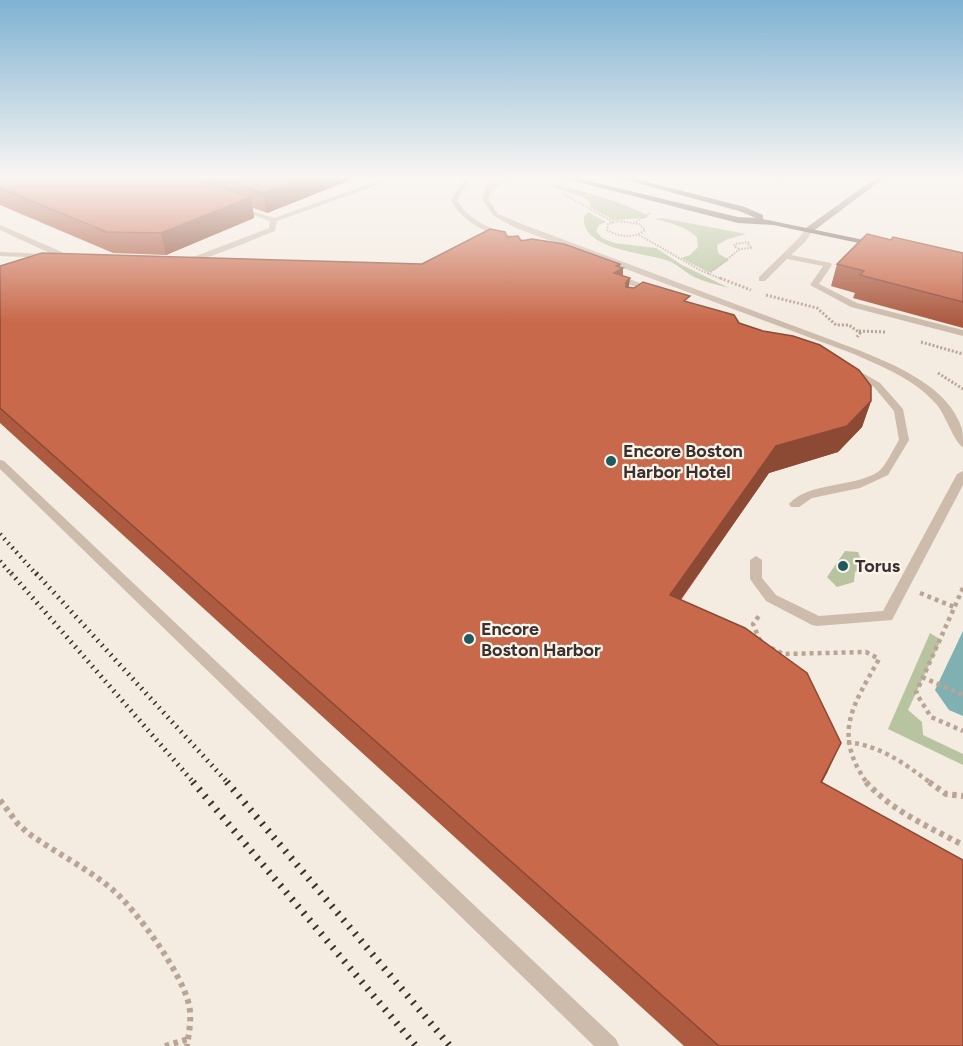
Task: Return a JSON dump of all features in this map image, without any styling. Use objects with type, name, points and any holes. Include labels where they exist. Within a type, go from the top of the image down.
[{"type":"main road","points":[[786,225],[885,245]]},
{"type":"street","points":[[809,230],[816,225]]},
{"type":"lane","points":[[174,259],[197,258],[272,229],[273,225]]},
{"type":"lane","points":[[482,225],[548,249]]},
{"type":"lane","points":[[480,237],[499,232],[513,225]]},
{"type":"lane","points":[[517,225],[869,357],[928,390],[953,417],[963,444]]},
{"type":"lane","points":[[0,227],[64,256],[0,254]]},
{"type":"lane","points":[[762,279],[809,230]]},
{"type":"lane","points":[[499,232],[511,246]]},
{"type":"lane","points":[[528,257],[561,241]]},
{"type":"lane","points":[[786,256],[828,265],[814,285],[842,301],[963,333]]},
{"type":"lane","points":[[604,272],[648,292],[662,294]]},
{"type":"lane","points":[[648,292],[667,281]]},
{"type":"lane","points":[[795,504],[808,495],[856,485],[884,473],[904,440],[899,411],[877,385],[843,365]]},
{"type":"lane","points":[[0,464],[609,1046]]},
{"type":"lane","points":[[756,560],[756,579],[771,598],[817,621],[887,616],[963,474]]},
{"type":"path","points":[[608,225],[606,226],[609,232],[621,236],[639,235],[708,274],[756,292]]},
{"type":"path","points":[[639,225],[645,229],[639,235]]},
{"type":"path","points":[[708,274],[740,249],[749,249],[752,246],[744,243],[735,244],[734,246],[740,249]]},
{"type":"path","points":[[763,294],[817,308],[836,325]]},
{"type":"path","points":[[859,331],[888,333]]},
{"type":"path","points":[[903,586],[954,607]]},
{"type":"path","points":[[963,588],[916,693],[931,717],[963,731]]},
{"type":"path","points":[[771,598],[753,624],[761,643],[783,654],[866,652],[879,660],[848,718],[847,742],[855,770],[885,802],[963,845]]},
{"type":"path","points":[[922,677],[963,695]]},
{"type":"path","points":[[847,742],[867,744],[893,756],[946,794],[963,796]]},
{"type":"path","points":[[0,800],[18,824],[28,833],[98,879],[132,909],[169,964],[188,1000],[190,1012],[188,1042],[165,1046]]},
{"type":"green space","points":[[585,225],[599,225],[596,231],[602,238],[614,243],[656,248],[682,265],[729,288],[694,277],[671,262],[604,244],[593,237]]},
{"type":"green space","points":[[674,225],[698,225],[746,234],[717,245],[718,253],[729,260],[708,272],[681,258],[690,255],[698,247],[697,237]]},
{"type":"green space","points":[[845,551],[858,552],[864,566],[855,572],[854,582],[837,587],[827,577]]},
{"type":"green space","points":[[930,633],[941,640],[908,710],[922,722],[923,735],[963,754],[963,765],[888,729]]},
{"type":"water","points":[[963,631],[963,716],[949,710],[935,690]]},
{"type":"building","points":[[90,225],[181,225],[161,233],[107,232]]},
{"type":"building","name":"Encore Boston Harbor","points":[[490,229],[505,232],[507,237],[518,236],[521,241],[532,239],[564,244],[620,264],[616,266],[623,268],[614,273],[630,278],[626,282],[626,287],[634,288],[643,282],[690,296],[684,301],[734,315],[739,323],[820,345],[859,370],[871,386],[871,401],[847,426],[776,446],[670,595],[745,628],[807,673],[841,743],[821,782],[963,860],[963,1046],[719,1046],[0,408],[0,266],[42,253],[422,264]]},
{"type":"building","points":[[867,234],[891,240],[893,237],[963,253],[963,302],[860,275],[864,271],[837,264]]},
{"type":"railway","points":[[0,534],[37,575]]},
{"type":"railway","points":[[0,561],[12,575]]},
{"type":"railway","points":[[11,573],[194,783]]},
{"type":"railway","points":[[36,573],[228,783]]},
{"type":"railway","points":[[193,782],[416,1046]]},
{"type":"railway","points":[[227,782],[450,1046]]},
{"type":"place","name":"Encore Boston Harbor Hotel","points":[[611,461]]},
{"type":"place","name":"Torus","points":[[843,566]]},
{"type":"place","name":"Encore Boston Harbor","points":[[469,639]]}]
